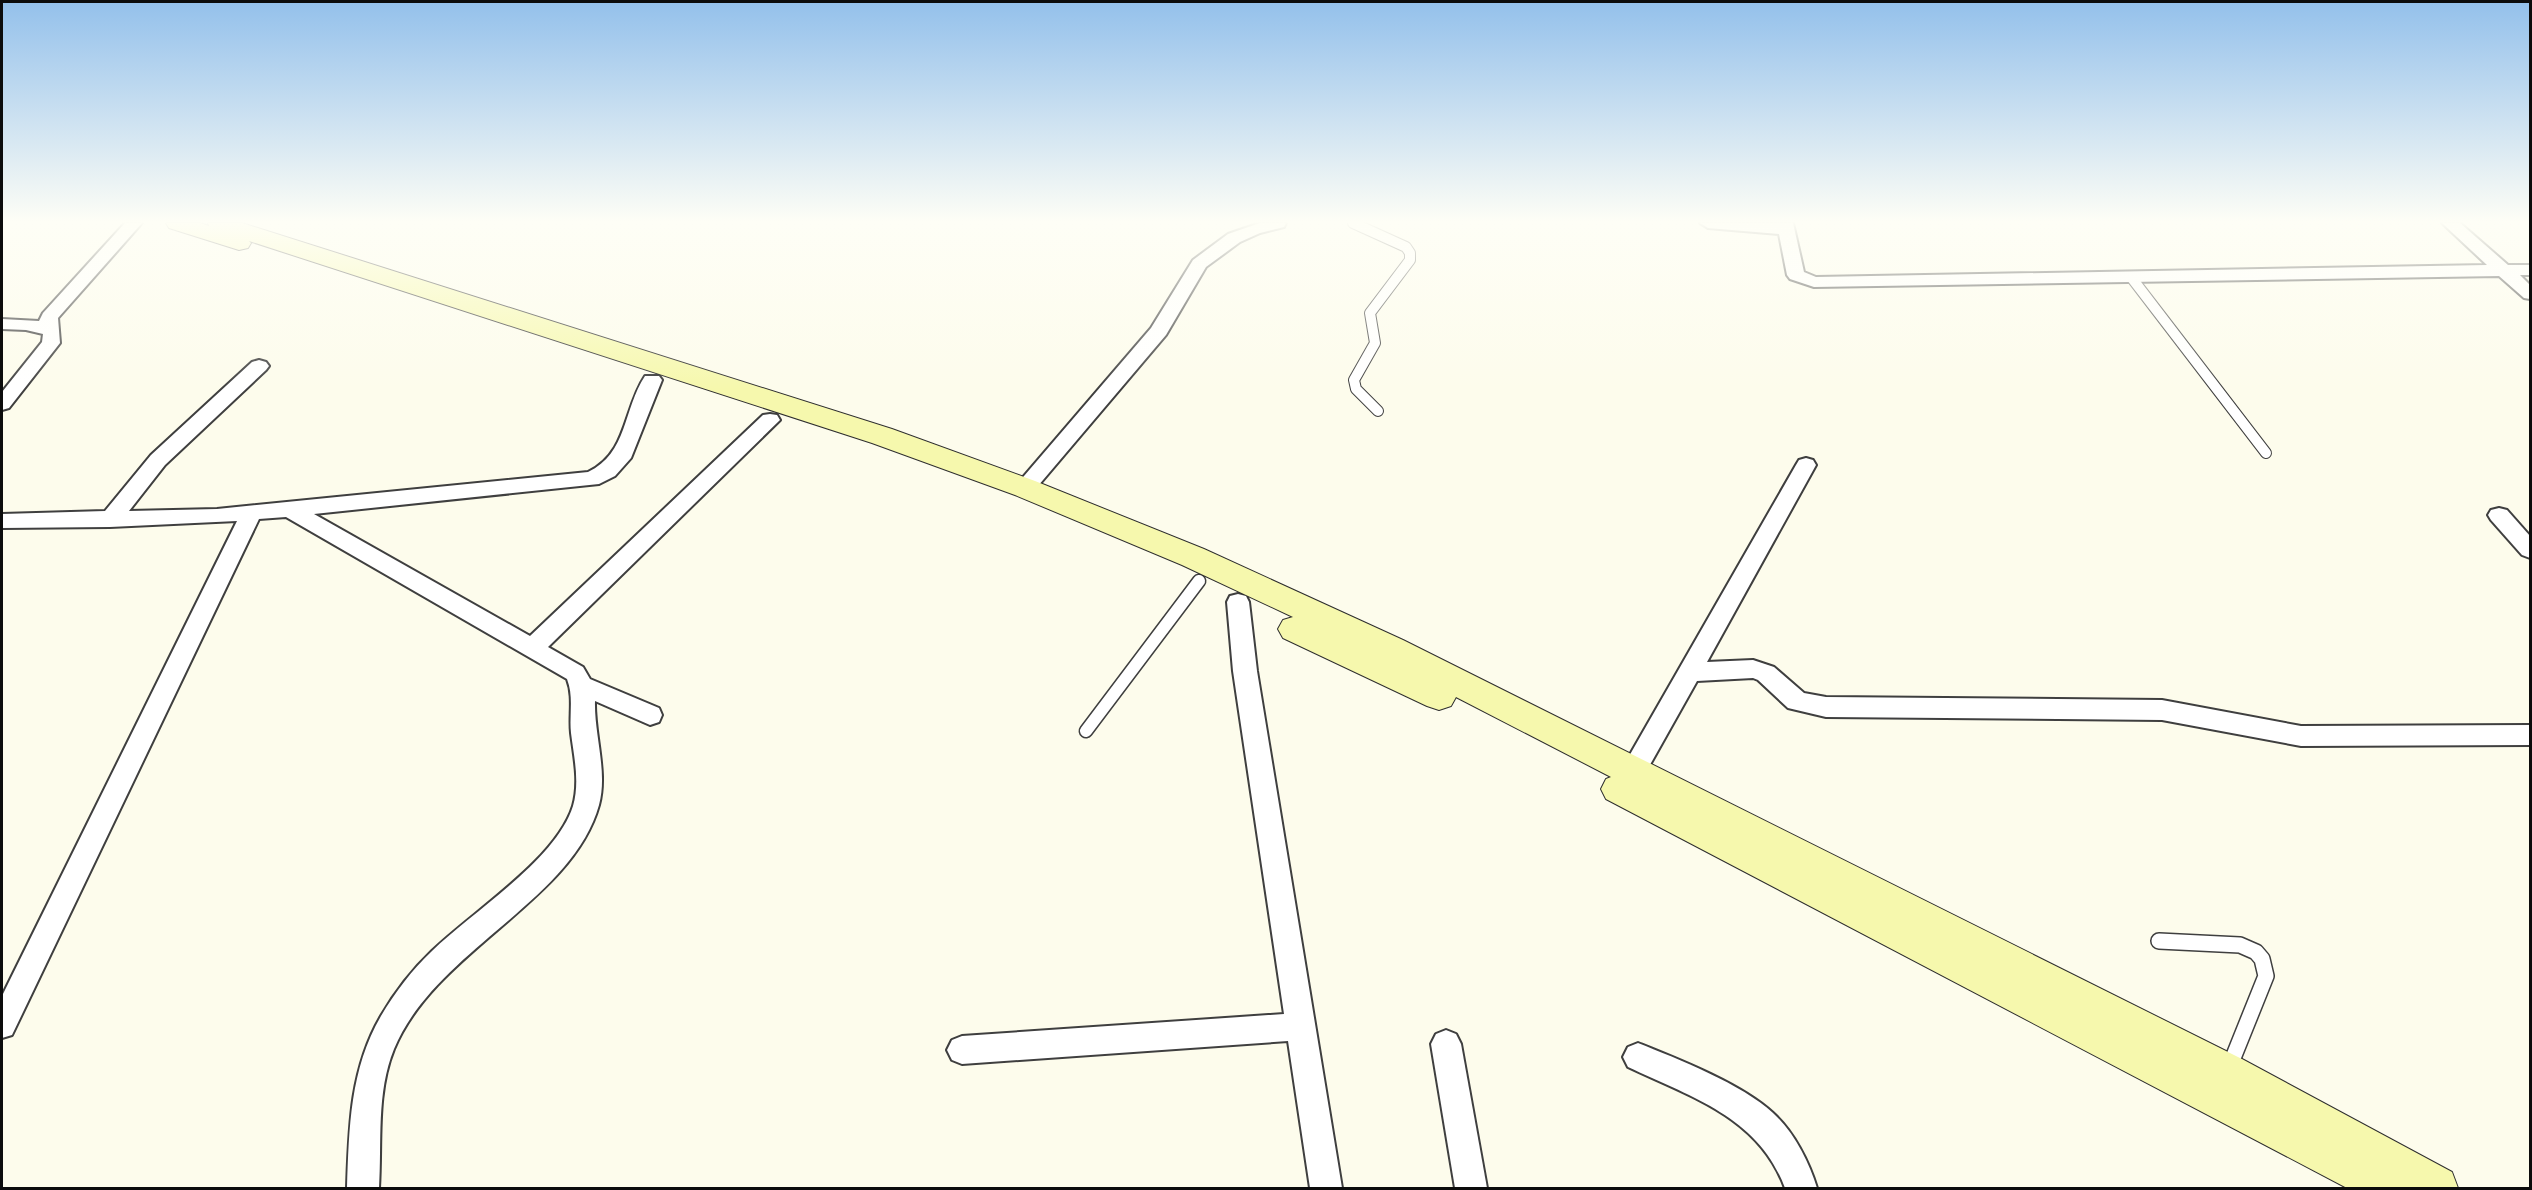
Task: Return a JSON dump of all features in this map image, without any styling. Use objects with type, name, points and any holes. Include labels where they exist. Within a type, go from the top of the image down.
[{"type":"street","points":[[2,404],[51,343],[52,334],[48,328],[49,317],[84,279]]},
{"type":"street","points":[[371,279],[882,436],[1025,488],[1193,557],[1391,649],[2227,1073],[2436,1188]]},
{"type":"street","points":[[1025,488],[1159,331],[1190,279]]},
{"type":"street","points":[[1805,279],[1814,282],[2034,279]]},
{"type":"street","points":[[2514,279],[2530,294]]},
{"type":"street","points":[[378,281],[652,380],[1013,502],[1199,581],[1238,602],[1473,712],[2391,1188]]},
{"type":"street","points":[[2,324],[26,324],[48,328]]},
{"type":"street","points":[[110,520],[158,460],[259,366]]},
{"type":"street","points":[[2,521],[110,520],[252,512],[592,479],[608,471],[621,458],[652,380]]},
{"type":"street","points":[[532,648],[770,420]]},
{"type":"street","points":[[1633,772],[1806,465]]},
{"type":"street","points":[[289,509],[575,673],[584,686],[650,715]]},
{"type":"street","points":[[2,1025],[252,512]]},
{"type":"street","points":[[2499,515],[2530,550]]},
{"type":"street","points":[[1238,602],[1245,671],[1326,1188]]},
{"type":"street","points":[[1690,672],[1754,669],[1766,673],[1797,701],[1826,707],[2162,710],[2301,736],[2530,735]]},
{"type":"street","points":[[363,1188],[369,1079],[386,1034],[407,1001],[441,961],[554,859],[574,834],[586,808],[590,788],[582,726],[584,686]]},
{"type":"street","points":[[962,1050],[1302,1026]]},
{"type":"street","points":[[1446,1044],[1471,1188]]},
{"type":"street","points":[[1638,1057],[1734,1104],[1763,1123],[1781,1147],[1801,1188]]},
{"type":"lane","points":[[1378,411],[1356,389],[1354,380],[1374,343],[1370,313],[1396,279]]},
{"type":"lane","points":[[2133,279],[2265,453]]},
{"type":"lane","points":[[1086,731],[1199,581]]},
{"type":"lane","points":[[2159,941],[2240,945],[2253,948],[2264,959],[2266,976],[2227,1073]]}]
